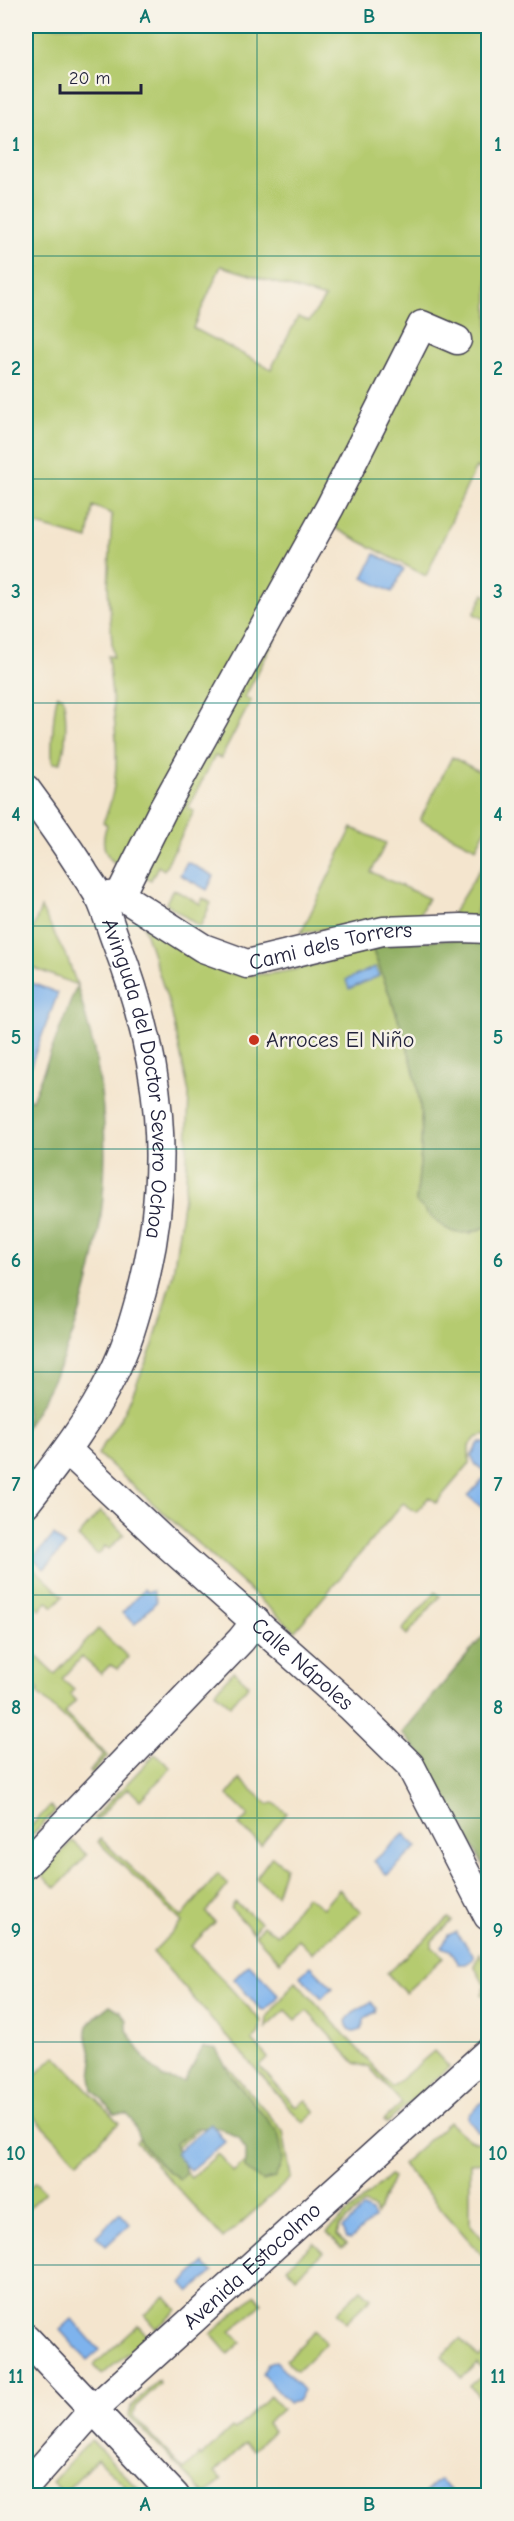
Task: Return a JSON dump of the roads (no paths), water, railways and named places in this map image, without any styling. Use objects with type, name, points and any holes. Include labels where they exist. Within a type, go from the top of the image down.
[{"type":"street","points":[[109,896],[162,811],[330,507],[422,325],[457,340]]},
{"type":"street","name":"Avinguda del Doctor Severo Ochoa","points":[[26,789],[109,896],[151,1056],[159,1119],[160,1182],[153,1243],[133,1325],[113,1375],[90,1416],[67,1450],[26,1503]]},
{"type":"street","name":"Cami dels Torrers","points":[[109,896],[203,948],[247,964],[383,931],[461,928],[489,930]]},
{"type":"street","name":"Calle Nápoles","points":[[67,1450],[168,1545],[351,1707],[410,1765],[489,1916]]},
{"type":"street","points":[[26,1864],[242,1640],[256,1622]]},
{"type":"street","name":"Avenida Estocolmo","points":[[26,2486],[93,2410],[489,2052]]},
{"type":"street","points":[[26,2338],[175,2496]]},
{"type":"water","points":[[375,554],[404,569],[392,592],[363,578]]},
{"type":"water","points":[[187,862],[214,876],[207,890],[180,875]]},
{"type":"water","points":[[375,967],[379,976],[349,989],[346,980]]},
{"type":"water","points":[[26,981],[58,993],[26,1078]]},
{"type":"water","points":[[479,1443],[488,1445],[488,1513],[468,1496],[485,1477],[484,1471],[475,1464],[471,1456]]},
{"type":"water","points":[[54,1535],[65,1546],[44,1569],[33,1558]]},
{"type":"water","points":[[144,1589],[147,1592],[153,1591],[157,1601],[135,1624],[122,1613]]},
{"type":"water","points":[[404,1834],[417,1847],[387,1875],[374,1861]]},
{"type":"water","points":[[456,1932],[473,1954],[473,1959],[466,1964],[459,1964],[450,1950],[442,1947],[448,1935]]},
{"type":"water","points":[[249,1964],[278,1994],[278,1997],[265,2010],[260,2009],[234,1979]]},
{"type":"water","points":[[311,1966],[333,1988],[322,1998],[300,1976]]},
{"type":"water","points":[[371,2002],[376,2008],[375,2012],[365,2018],[361,2030],[355,2032],[348,2029],[346,2021],[353,2012]]},
{"type":"water","points":[[488,2097],[488,2129],[484,2133],[478,2132],[468,2119],[468,2115]]},
{"type":"water","points":[[211,2124],[225,2142],[190,2171],[175,2153]]},
{"type":"water","points":[[364,2208],[371,2212],[374,2218],[351,2239],[346,2238],[342,2229]]},
{"type":"water","points":[[120,2213],[130,2224],[106,2246],[96,2236]]},
{"type":"water","points":[[204,2263],[213,2272],[190,2292],[182,2283]]},
{"type":"water","points":[[72,2319],[99,2350],[87,2360],[60,2330]]},
{"type":"water","points":[[276,2361],[303,2390],[297,2401],[289,2403],[262,2374],[268,2364]]},
{"type":"water","points":[[440,2479],[453,2494],[422,2495]]},
{"type":"place","name":"Arroces El Niño","points":[[254,1040]]}]
